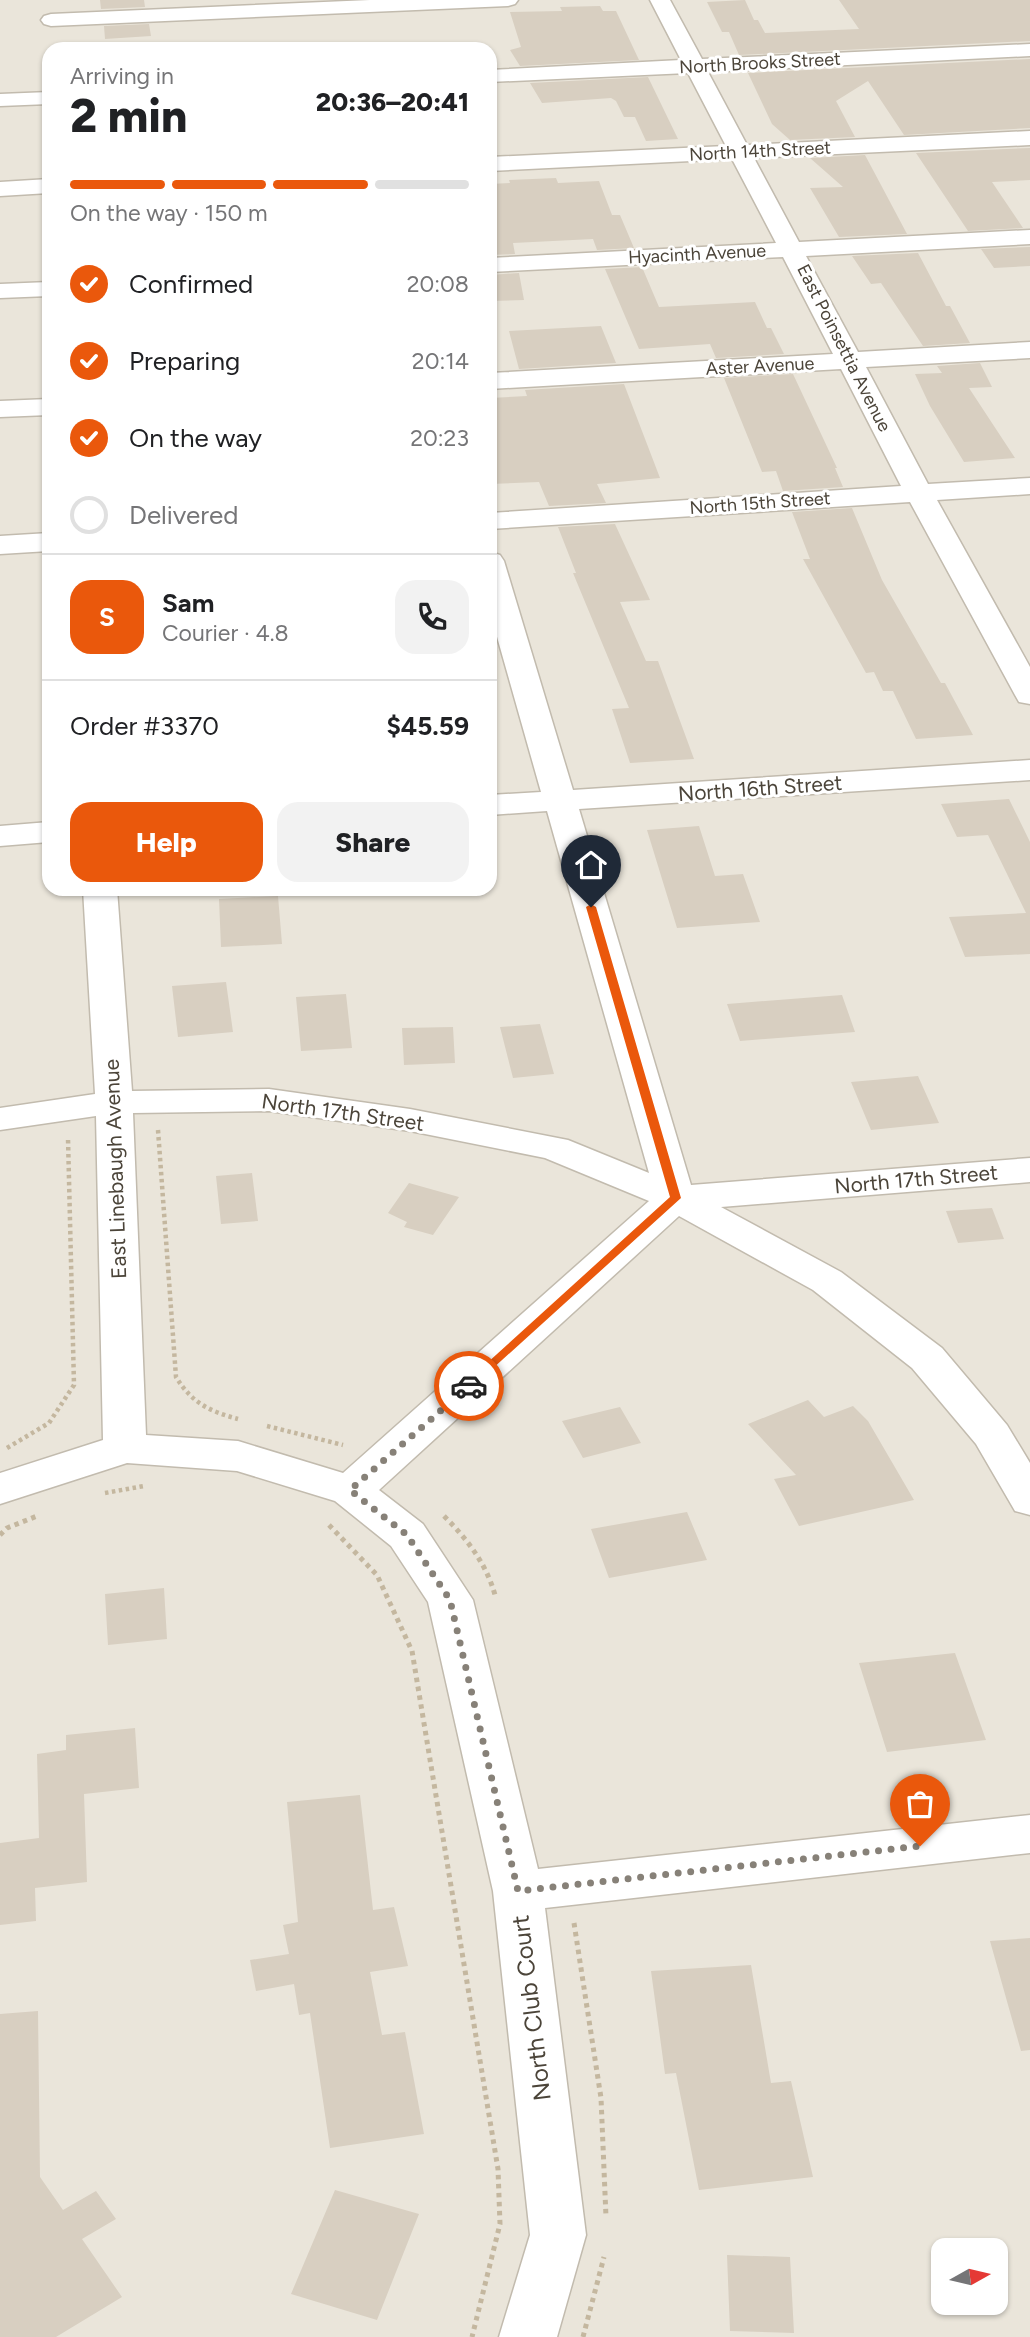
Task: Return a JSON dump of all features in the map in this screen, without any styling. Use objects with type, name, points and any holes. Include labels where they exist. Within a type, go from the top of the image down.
[{"type":"street","points":[[51,20],[508,0]]},
{"type":"street","name":"East Poinsettia Avenue","points":[[660,0],[919,493],[1030,695]]},
{"type":"street","name":"North Brooks Street","points":[[497,76],[1030,50]]},
{"type":"street","points":[[0,100],[42,98]]},
{"type":"street","name":"North 14th Street","points":[[497,164],[1030,138]]},
{"type":"street","points":[[0,189],[42,186]]},
{"type":"street","name":"Hyacinth Avenue","points":[[497,265],[1030,237]]},
{"type":"street","points":[[0,291],[42,289]]},
{"type":"street","name":"Aster Avenue","points":[[497,381],[1030,350]]},
{"type":"street","points":[[0,409],[42,407]]},
{"type":"street","name":"North 15th Street","points":[[497,521],[1030,486]]},
{"type":"street","points":[[0,545],[42,542]]},
{"type":"street","points":[[497,585],[676,1198],[827,1281],[927,1358],[992,1435],[1030,1500]]},
{"type":"street","name":"North 16th Street","points":[[497,805],[1030,770]]},
{"type":"street","points":[[0,836],[42,833]]},
{"type":"street","name":"East Linebaugh Avenue","points":[[100,896],[136,1467]]},
{"type":"street","name":"North 17th Street","points":[[0,1119],[114,1102],[270,1100],[410,1120],[555,1148],[676,1198],[1030,1170]]},
{"type":"street","points":[[353,1492],[676,1198]]},
{"type":"street","name":"North Club Court","points":[[136,1467],[238,1456],[353,1492],[407,1535],[450,1600],[518,1891],[558,2235],[528,2337]]},
{"type":"street","points":[[0,1489],[136,1467]]},
{"type":"street","points":[[518,1891],[1030,1834]]},
{"type":"path","points":[[156,1101],[176,1377],[189,1400],[209,1412],[250,1422]]},
{"type":"path","points":[[0,1450],[49,1423],[74,1385],[65,1109]]},
{"type":"path","points":[[263,1425],[343,1445],[353,1492],[377,1575],[412,1651],[498,2169],[500,2224],[472,2337]]},
{"type":"path","points":[[97,1495],[136,1467]]},
{"type":"path","points":[[0,1535],[8,1528],[46,1512]]},
{"type":"shaded area","points":[[0,0],[1030,0],[1030,2337],[0,2337]]},
{"type":"building","points":[[100,0],[144,0],[145,7],[101,9]]},
{"type":"building","points":[[745,0],[754,20],[758,20],[765,33],[859,29],[839,0],[1030,0],[1030,41],[739,55],[729,32],[722,32],[707,2]]},
{"type":"building","points":[[600,6],[603,11],[616,11],[639,60],[520,66],[510,50],[521,47],[510,12],[562,11],[560,7]]},
{"type":"building","points":[[149,24],[151,36],[105,39],[104,26]]},
{"type":"building","points":[[1030,59],[1030,128],[904,135],[868,81],[836,101],[855,137],[790,140],[772,124],[748,73]]},
{"type":"building","points":[[648,77],[678,139],[646,141],[635,117],[624,117],[616,101],[611,98],[542,103],[530,83]]},
{"type":"building","points":[[1030,148],[1030,180],[992,182],[1023,228],[968,231],[916,153]]},
{"type":"building","points":[[865,155],[907,234],[839,237],[810,188],[843,187],[810,158]]},
{"type":"building","points":[[556,178],[558,183],[599,181],[612,215],[620,215],[634,248],[597,250],[593,239],[513,243],[515,254],[497,255],[497,184],[510,183],[509,180]]},
{"type":"building","points":[[1030,247],[1030,266],[994,268],[981,249]]},
{"type":"building","points":[[918,253],[946,306],[950,306],[970,343],[923,346],[881,283],[871,284],[852,256]]},
{"type":"building","points":[[642,267],[659,307],[755,302],[767,328],[771,328],[784,354],[716,358],[710,344],[639,349],[605,269]]},
{"type":"building","points":[[519,273],[524,300],[497,301],[497,275]]},
{"type":"building","points":[[601,326],[616,363],[519,369],[509,331]]},
{"type":"building","points":[[980,363],[992,387],[969,388],[1015,458],[964,462],[930,406],[915,374],[942,373],[937,366]]},
{"type":"building","points":[[793,374],[837,468],[843,487],[783,491],[776,471],[762,472],[724,378]]},
{"type":"building","points":[[624,384],[660,478],[597,484],[606,503],[549,506],[539,482],[497,484],[497,398],[527,396],[525,390]]},
{"type":"building","points":[[852,508],[882,580],[941,683],[945,683],[973,735],[916,739],[893,691],[883,691],[874,672],[866,673],[803,559],[810,559],[792,512]]},
{"type":"building","points":[[615,524],[650,600],[620,602],[646,661],[658,661],[694,759],[630,763],[612,709],[629,708],[573,573],[576,573],[558,527]]},
{"type":"building","points":[[1009,799],[1030,842],[1030,954],[965,957],[949,917],[1026,913],[988,835],[957,837],[941,804]]},
{"type":"building","points":[[699,826],[715,876],[743,874],[760,922],[677,928],[647,830]]},
{"type":"building","points":[[278,896],[282,944],[221,947],[219,899]]},
{"type":"building","points":[[226,982],[233,1032],[178,1037],[172,986]]},
{"type":"building","points":[[346,994],[352,1048],[301,1051],[296,997]]},
{"type":"building","points":[[842,995],[855,1032],[740,1041],[727,1004]]},
{"type":"building","points":[[540,1024],[554,1074],[513,1078],[500,1027]]},
{"type":"building","points":[[453,1027],[455,1063],[404,1065],[402,1028]]},
{"type":"building","points":[[918,1076],[939,1123],[871,1130],[851,1082]]},
{"type":"building","points":[[252,1173],[258,1221],[221,1224],[216,1176]]},
{"type":"building","points":[[409,1183],[459,1197],[433,1235],[404,1227],[407,1222],[388,1213]]},
{"type":"building","points":[[992,1208],[1004,1239],[958,1243],[946,1211]]},
{"type":"building","points":[[808,1400],[824,1417],[853,1406],[868,1421],[914,1500],[799,1526],[774,1479],[796,1475],[748,1424]]},
{"type":"building","points":[[620,1407],[641,1443],[583,1458],[562,1421]]},
{"type":"building","points":[[687,1512],[707,1560],[609,1578],[591,1529]]},
{"type":"building","points":[[164,1588],[167,1639],[108,1645],[105,1594]]},
{"type":"building","points":[[955,1653],[986,1740],[887,1752],[859,1663]]},
{"type":"building","points":[[135,1728],[139,1788],[84,1794],[87,1882],[35,1888],[36,1921],[0,1925],[0,1843],[39,1838],[37,1754],[66,1750],[66,1735]]},
{"type":"building","points":[[360,1795],[373,1910],[394,1907],[408,1966],[370,1972],[382,2035],[405,2032],[424,2134],[330,2148],[310,2013],[299,2015],[294,1984],[256,1991],[250,1960],[289,1954],[283,1925],[298,1922],[287,1802]]},
{"type":"building","points":[[1030,1938],[1030,2050],[1021,2051],[990,1941]]},
{"type":"building","points":[[751,1965],[771,2083],[791,2081],[813,2177],[699,2190],[676,2073],[665,2074],[651,1971]]},
{"type":"building","points":[[38,2011],[40,2177],[63,2210],[96,2191],[116,2219],[82,2239],[122,2297],[56,2337],[0,2337],[0,2014]]},
{"type":"building","points":[[335,2190],[419,2214],[377,2320],[291,2294]]},
{"type":"building","points":[[727,2255],[790,2257],[794,2333],[730,2331]]},
{"type":"way so far","points":[[469,1386],[382,1465],[350,1490],[407,1535],[450,1600],[518,1891],[920,1846]]},
{"type":"route","points":[[469,1386],[676,1198],[591,907]]}]
